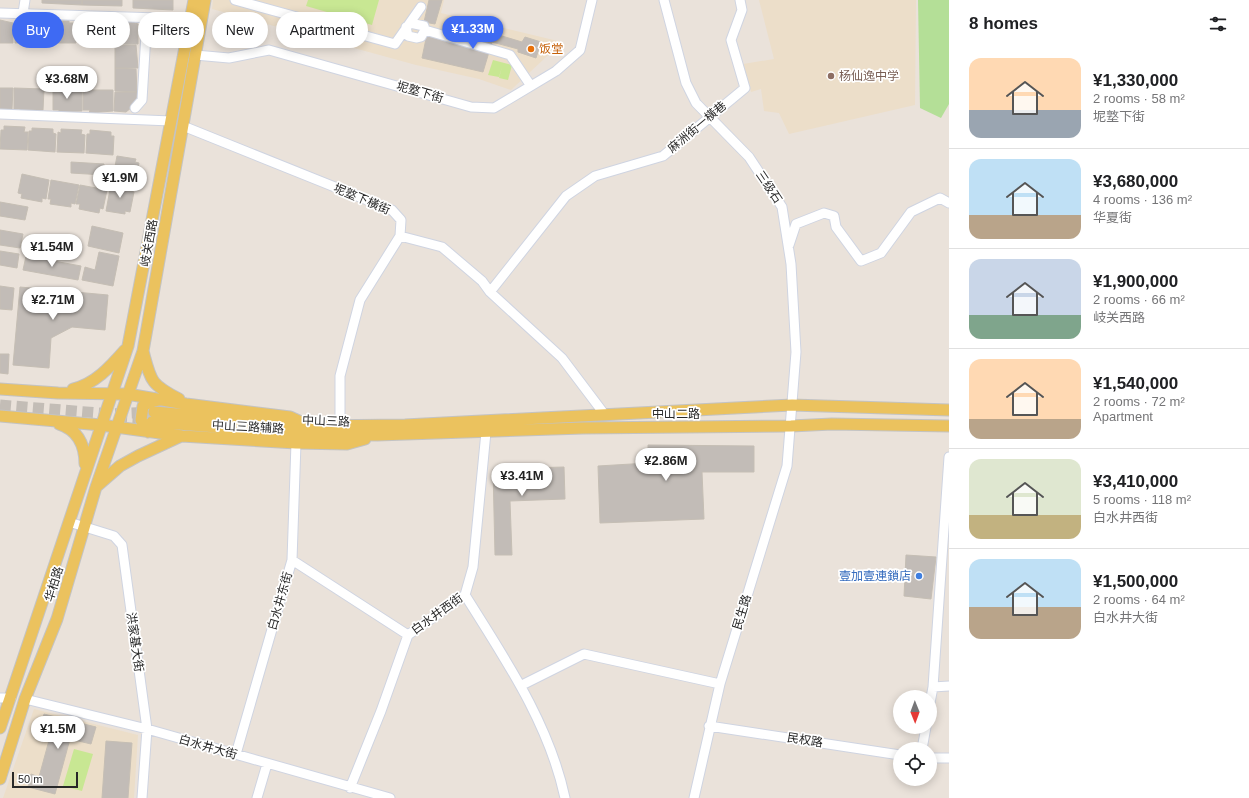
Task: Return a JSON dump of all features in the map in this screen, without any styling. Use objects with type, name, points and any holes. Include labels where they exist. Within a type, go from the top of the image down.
[{"type":"main road","name":"岐关西路","points":[[191,12],[194,0]]},
{"type":"main road","name":"岐关西路","points":[[127,394],[143,351],[205,0]]},
{"type":"main road","name":"岐关西路","points":[[114,393],[128,346],[185,48]]},
{"type":"main road","points":[[0,389],[58,392],[83,387],[96,379],[111,366],[128,346]]},
{"type":"main road","points":[[143,351],[150,376],[158,388],[186,404]]},
{"type":"main road","name":"中山三路辅路","points":[[58,392],[127,394],[186,404],[290,416],[311,426]]},
{"type":"main road","name":"华柏路","points":[[0,728],[5,698],[114,393]]},
{"type":"main road","name":"华柏路","points":[[0,779],[25,699],[57,619],[96,487],[127,394]]},
{"type":"main road","points":[[151,422],[144,428],[141,420],[143,406],[150,402],[162,400]]},
{"type":"main road","name":"中山二路","points":[[404,430],[605,415],[792,405],[949,410]]},
{"type":"main road","points":[[0,416],[45,420],[68,427],[76,433],[85,452],[85,471]]},
{"type":"main road","name":"中山三路辅路","points":[[45,420],[102,425],[116,428],[151,422],[182,436],[296,443],[347,444],[377,435]]},
{"type":"main road","name":"中山三路","points":[[151,422],[340,426],[404,430]]},
{"type":"main road","name":"中山三路","points":[[151,422],[310,434],[377,435],[404,430]]},
{"type":"main road","name":"中山二路","points":[[404,430],[486,432],[584,428],[791,426],[832,424],[949,426]]},
{"type":"main road","points":[[96,487],[120,466],[182,436]]},
{"type":"street","points":[[24,12],[25,0]]},
{"type":"street","points":[[235,0],[395,44],[421,8]]},
{"type":"street","name":"坭墪下街","points":[[195,55],[228,58],[269,50],[471,107],[494,108],[556,71],[580,50],[592,0]]},
{"type":"street","name":"三级石","points":[[664,0],[686,83],[696,103],[749,157],[782,206],[791,264],[796,352],[791,426]]},
{"type":"street","name":"麻洲街一橫巷","points":[[490,292],[566,196],[595,176],[663,156],[745,88],[731,40],[742,10],[740,0]]},
{"type":"street","points":[[0,13],[12,13]]},
{"type":"street","points":[[64,15],[138,18]]},
{"type":"street","points":[[408,25],[408,36],[416,38],[422,36],[425,30]]},
{"type":"street","points":[[408,25],[424,26],[425,30],[510,55],[531,86]]},
{"type":"street","points":[[136,108],[142,100],[145,48]]},
{"type":"street","points":[[0,114],[171,121]]},
{"type":"street","name":"坭墪下橫街","points":[[183,126],[392,210],[401,220],[400,236]]},
{"type":"street","points":[[789,248],[796,224],[824,213],[834,216],[836,227],[861,262],[881,253],[912,212],[940,198],[949,203]]},
{"type":"street","points":[[340,426],[340,376],[360,300],[400,236],[442,247],[482,281],[490,292],[562,358],[605,415]]},
{"type":"street","name":"民生路","points":[[694,798],[709,726],[720,684],[787,466],[791,426]]},
{"type":"street","name":"白水井西街","points":[[350,788],[408,635],[465,595],[474,566],[486,432]]},
{"type":"street","name":"白水井东街","points":[[236,754],[292,560],[296,443]]},
{"type":"street","points":[[932,690],[946,549],[949,457]]},
{"type":"street","name":"洪家基大街","points":[[69,522],[114,536],[122,545],[147,730],[142,798]]},
{"type":"street","points":[[292,560],[408,635]]},
{"type":"street","points":[[465,595],[522,685],[558,769],[565,798]]},
{"type":"street","points":[[522,685],[584,654],[720,684]]},
{"type":"street","points":[[933,687],[949,686]]},
{"type":"street","name":"白水井大街","points":[[25,699],[236,754],[350,788],[390,798]]},
{"type":"street","name":"民权路","points":[[709,726],[893,754]]},
{"type":"street","points":[[937,758],[949,758]]},
{"type":"street","points":[[257,798],[267,764]]},
{"type":"shaded area","points":[[213,0],[444,0],[441,13],[562,42],[511,90],[479,79],[416,65],[354,48],[368,48],[368,12],[276,12],[276,27],[268,24],[268,12],[223,12],[212,9]]},
{"type":"shaded area","name":"杨仙逸中学","points":[[759,0],[916,0],[915,105],[789,134],[779,113],[764,111],[761,89],[751,92],[743,64],[774,59]]},
{"type":"shaded area","points":[[34,709],[138,735],[134,798],[3,798]]},
{"type":"green space","points":[[308,0],[379,0],[372,25],[368,24],[368,12],[327,12],[306,6]]},
{"type":"green space","points":[[918,0],[949,0],[949,104],[941,118],[920,108]]},
{"type":"green space","points":[[493,60],[512,65],[508,80],[499,78],[502,67],[499,77],[488,75]]},
{"type":"green space","points":[[74,749],[93,754],[82,791],[63,786]]},
{"type":"building","points":[[42,0],[82,0],[82,5],[42,3]]},
{"type":"building","points":[[82,0],[122,0],[122,6],[82,5]]},
{"type":"building","points":[[133,0],[173,0],[173,10],[133,8]]},
{"type":"building","points":[[429,0],[442,0],[435,24],[424,22]]},
{"type":"building","points":[[0,20],[12,23],[12,43],[0,43]]},
{"type":"building","points":[[64,21],[69,21],[69,23],[72,23],[72,43],[64,43]]},
{"type":"building","points":[[130,22],[138,24],[138,44],[130,44]]},
{"type":"building","points":[[472,27],[522,42],[525,37],[541,42],[536,58],[518,52],[518,49],[492,42],[483,72],[422,58],[427,34],[482,49],[484,40],[470,36]]},
{"type":"building","points":[[130,45],[136,45],[138,68],[115,68],[115,48],[130,48]]},
{"type":"building","points":[[115,68],[136,69],[137,92],[115,91]]},
{"type":"building","points":[[0,88],[13,88],[12,109],[0,110]]},
{"type":"building","points":[[14,88],[44,89],[43,110],[20,111],[20,109],[14,109]]},
{"type":"building","points":[[53,89],[82,90],[82,111],[59,112],[59,110],[53,110]]},
{"type":"building","points":[[83,90],[113,90],[113,111],[89,113],[90,110],[83,110]]},
{"type":"building","points":[[115,92],[138,92],[137,103],[126,112],[114,111]]},
{"type":"building","points":[[4,126],[25,127],[24,132],[28,132],[27,150],[0,149],[1,130],[4,130]]},
{"type":"building","points":[[32,128],[53,129],[53,133],[56,134],[55,152],[28,150],[29,131],[32,131]]},
{"type":"building","points":[[61,129],[82,130],[81,134],[85,135],[84,153],[57,152],[58,132],[61,133]]},
{"type":"building","points":[[90,130],[111,132],[111,136],[114,136],[113,155],[86,153],[87,134],[90,134]]},
{"type":"building","points":[[117,156],[136,159],[135,162],[139,163],[135,183],[131,183],[130,186],[112,182]]},
{"type":"building","points":[[71,162],[104,164],[104,175],[71,173]]},
{"type":"building","points":[[22,174],[49,180],[46,199],[42,198],[42,202],[21,198],[22,194],[18,193]]},
{"type":"building","points":[[51,180],[79,185],[75,204],[71,203],[71,207],[50,204],[51,199],[48,199]]},
{"type":"building","points":[[111,184],[131,188],[130,191],[134,192],[130,212],[125,211],[125,214],[106,211]]},
{"type":"building","points":[[80,185],[107,190],[103,209],[100,208],[99,213],[79,209],[80,204],[76,204]]},
{"type":"building","points":[[0,202],[28,207],[25,220],[0,216]]},
{"type":"building","points":[[92,226],[123,233],[119,253],[88,246]]},
{"type":"building","points":[[0,230],[23,234],[20,248],[0,245]]},
{"type":"building","points":[[0,251],[19,254],[17,268],[0,265]]},
{"type":"building","points":[[99,252],[119,256],[113,286],[82,280],[85,267],[95,270]]},
{"type":"building","points":[[26,256],[81,266],[78,280],[23,270]]},
{"type":"building","points":[[0,286],[14,288],[12,310],[0,309]]},
{"type":"building","points":[[20,287],[108,295],[105,330],[72,327],[51,338],[49,368],[13,365]]},
{"type":"building","points":[[0,354],[9,354],[8,374],[0,373]]},
{"type":"building","points":[[648,445],[754,446],[754,472],[702,472],[704,519],[600,523],[598,466],[648,463]]},
{"type":"building","points":[[564,467],[565,499],[510,501],[512,555],[495,555],[493,469]]},
{"type":"building","name":"壹加壹連鎖店","points":[[906,555],[936,557],[931,599],[904,596]]},
{"type":"building","points":[[44,714],[96,727],[91,744],[70,739],[55,794],[28,787],[31,774],[39,777],[51,733],[39,730]]},
{"type":"building","points":[[106,741],[132,743],[128,798],[102,798]]},
{"type":"tunnel","points":[[0,405],[112,414],[154,412]]},
{"type":"tunnel","points":[[116,420],[151,422]]},
{"type":"place","name":"饭堂","points":[[531,49]]},
{"type":"place","name":"杨仙逸中学","points":[[831,76]]},
{"type":"place","name":"壹加壹連鎖店","points":[[919,576]]}]
